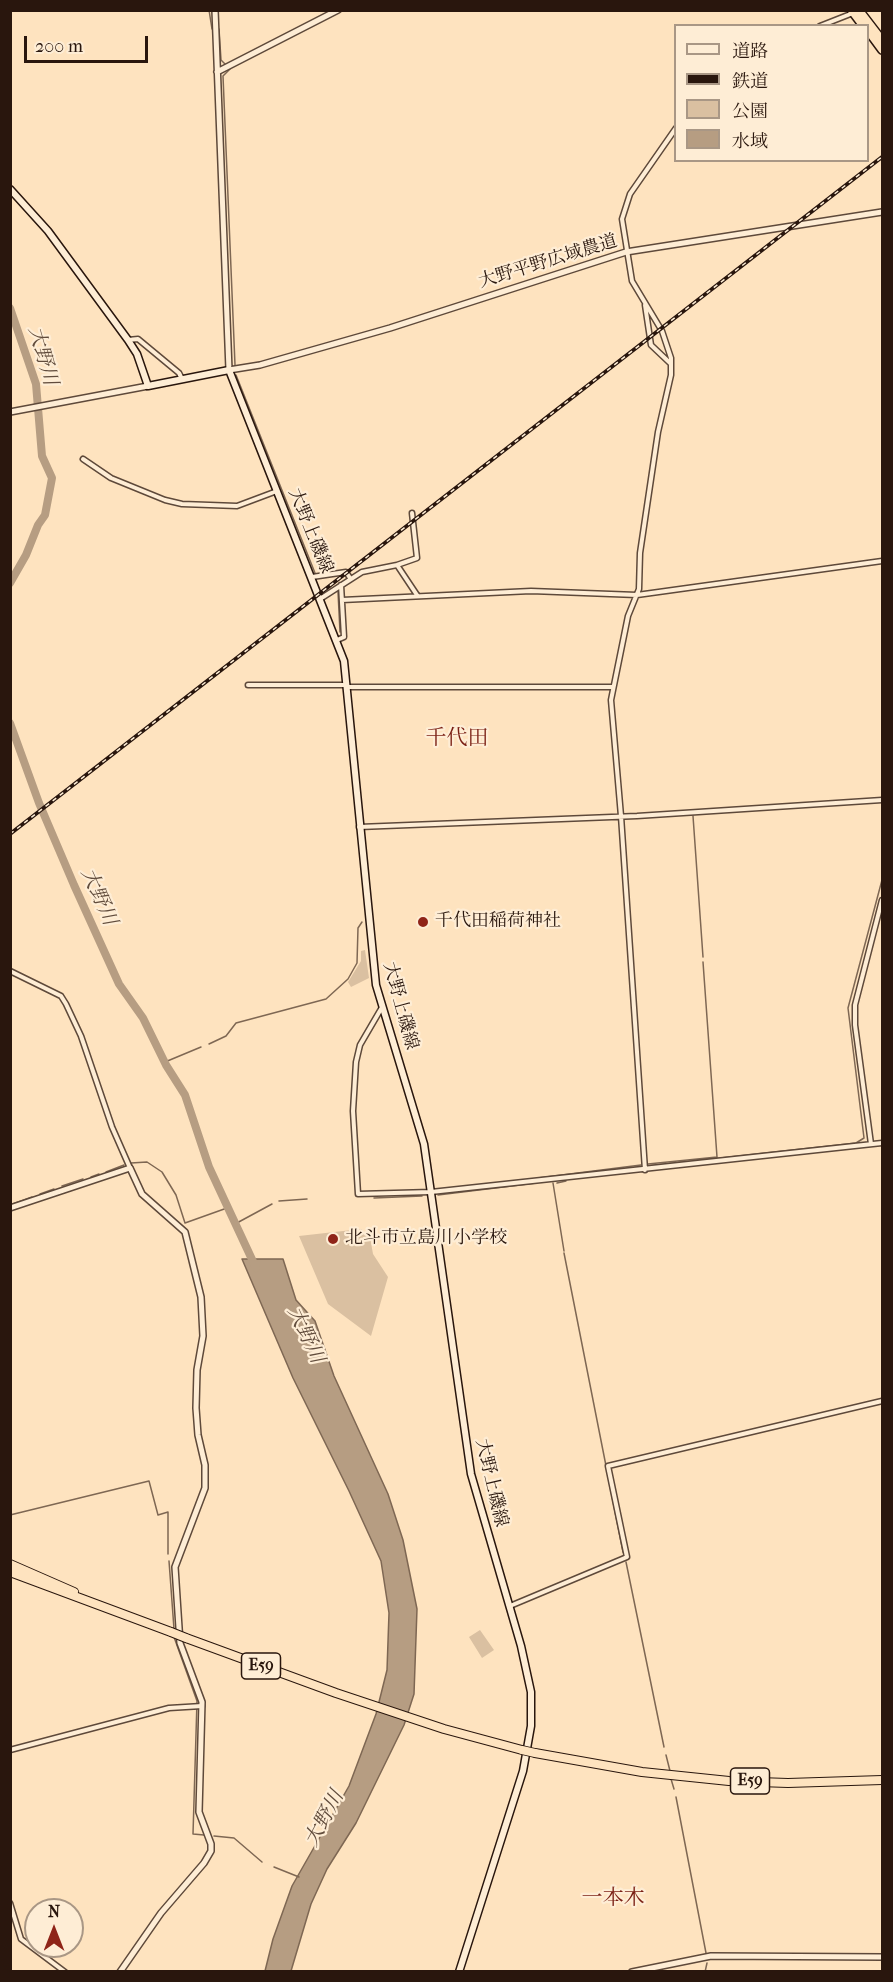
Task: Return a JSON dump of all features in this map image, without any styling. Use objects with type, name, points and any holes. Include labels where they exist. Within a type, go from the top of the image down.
[{"type":"highway","points":[[854,11],[862,24]]},
{"type":"highway","points":[[854,11],[867,24]]},
{"type":"highway","points":[[869,27],[882,40]]},
{"type":"highway","points":[[869,34],[882,50]]},
{"type":"highway","name":"E59","points":[[10,1564],[130,1617]]},
{"type":"highway","name":"E59","points":[[10,1572],[336,1693],[444,1729],[522,1750],[668,1775],[729,1781],[882,1780]]},
{"type":"main road","points":[[10,189],[48,231],[128,340],[137,354],[148,386],[229,370]]},
{"type":"main road","name":"大野上磯線","points":[[229,370],[337,640],[348,686],[372,966],[381,1008],[416,1112],[431,1191],[467,1450],[480,1510],[509,1606],[531,1692],[529,1743],[459,1971]]},
{"type":"street","points":[[215,10],[229,370]]},
{"type":"street","points":[[217,72],[338,10]]},
{"type":"street","points":[[824,24],[854,11]]},
{"type":"street","points":[[645,1170],[621,816],[611,706],[628,616],[637,595],[640,553],[671,364],[668,344],[632,281],[622,232],[625,205],[639,179],[674,129]]},
{"type":"street","name":"大野平野広域農道","points":[[229,370],[260,365],[370,333],[626,252],[882,212]]},
{"type":"street","points":[[645,303],[647,333],[651,345],[671,364]]},
{"type":"street","points":[[128,340],[138,339],[179,373],[182,380]]},
{"type":"street","points":[[10,412],[148,386]]},
{"type":"street","points":[[83,459],[119,482],[165,500],[183,504],[237,506],[278,490]]},
{"type":"street","points":[[320,599],[350,578],[372,568],[398,565],[417,558],[412,513]]},
{"type":"street","points":[[342,600],[533,591],[637,595],[882,561]]},
{"type":"street","points":[[398,565],[417,595]]},
{"type":"street","points":[[312,577],[346,572],[350,578]]},
{"type":"street","points":[[337,640],[344,637],[341,584]]},
{"type":"street","points":[[248,685],[613,687]]},
{"type":"street","points":[[359,827],[621,816],[882,800]]},
{"type":"street","points":[[871,1144],[855,1025],[855,1005],[882,900]]},
{"type":"street","points":[[10,970],[61,996],[66,1004],[81,1036],[111,1126],[142,1194],[185,1232],[201,1297],[203,1336],[197,1370],[196,1408],[198,1435],[205,1465],[205,1488],[175,1567],[180,1643],[198,1705],[199,1812],[211,1844],[210,1856],[161,1913],[120,1971]]},
{"type":"street","points":[[381,1008],[360,1045],[356,1062],[353,1111],[358,1194],[431,1191],[882,1143]]},
{"type":"street","points":[[10,1208],[129,1168]]},
{"type":"street","points":[[509,1606],[627,1557],[609,1466],[882,1401]]},
{"type":"street","points":[[10,1750],[128,1718],[198,1705]]},
{"type":"street","points":[[10,1903],[21,1940],[65,1971]]},
{"type":"street","points":[[632,1971],[711,1956],[882,1957]]},
{"type":"green space","points":[[365,950],[369,978],[351,987],[348,982],[361,961],[361,951]]},
{"type":"green space","points":[[361,1229],[370,1237],[373,1254],[388,1277],[371,1336],[328,1304],[299,1236]]},
{"type":"green space","points":[[480,1630],[494,1650],[482,1658],[469,1637]]},
{"type":"water","points":[[242,1259],[283,1259],[296,1300],[315,1321],[334,1376],[388,1494],[403,1540],[417,1609],[414,1694],[404,1725],[356,1823],[327,1869],[311,1904],[291,1971],[265,1971],[273,1939],[292,1886],[349,1786],[376,1714],[387,1670],[389,1613],[381,1561],[293,1378]]},
{"type":"waterway","points":[[209,10],[212,29]]},
{"type":"waterway","points":[[219,29],[221,60],[225,64]]},
{"type":"waterway","points":[[230,69],[223,76],[235,365]]},
{"type":"waterway","name":"大野川","points":[[10,308],[36,384],[42,456],[52,478],[45,515],[10,583]]},
{"type":"waterway","points":[[236,375],[315,573]]},
{"type":"waterway","points":[[338,592],[340,632]]},
{"type":"waterway","name":"大野川","points":[[10,723],[39,803],[74,885],[119,984],[143,1018],[166,1065],[185,1095],[209,1167],[256,1268]]},
{"type":"waterway","points":[[693,816],[703,957]]},
{"type":"waterway","points":[[648,1166],[856,1143],[864,1138],[848,1008],[882,880]]},
{"type":"waterway","points":[[209,1044],[226,1036],[236,1023],[326,999],[348,979],[357,963],[358,928],[362,922]]},
{"type":"waterway","points":[[648,1164],[717,1157],[703,962]]},
{"type":"waterway","points":[[165,1062],[201,1047]]},
{"type":"waterway","points":[[131,1163],[147,1162],[162,1172],[176,1195],[185,1223],[227,1208]]},
{"type":"waterway","points":[[106,1172],[124,1165]]},
{"type":"waterway","points":[[538,1178],[641,1165]]},
{"type":"waterway","points":[[570,1175],[640,1167]]},
{"type":"waterway","points":[[91,1177],[99,1174]]},
{"type":"waterway","points":[[62,1186],[83,1179]]},
{"type":"waterway","points":[[557,1183],[566,1181]]},
{"type":"waterway","points":[[438,1195],[536,1183]]},
{"type":"waterway","points":[[553,1183],[564,1251]]},
{"type":"waterway","points":[[40,1194],[54,1189]]},
{"type":"waterway","points":[[374,1198],[422,1196]]},
{"type":"waterway","points":[[10,1205],[32,1197]]},
{"type":"waterway","points":[[279,1201],[307,1199]]},
{"type":"waterway","points":[[235,1224],[272,1204]]},
{"type":"waterway","points":[[564,1253],[623,1552]]},
{"type":"waterway","points":[[10,1515],[149,1481],[158,1515],[168,1512],[168,1554]]},
{"type":"waterway","points":[[169,1561],[174,1629]]},
{"type":"waterway","points":[[626,1562],[664,1747]]},
{"type":"waterway","points":[[174,1637],[197,1701],[193,1834],[204,1835]]},
{"type":"waterway","points":[[666,1755],[670,1771]]},
{"type":"waterway","points":[[671,1779],[674,1789]]},
{"type":"waterway","points":[[676,1797],[706,1953]]},
{"type":"waterway","points":[[214,1836],[234,1838],[262,1862]]},
{"type":"waterway","points":[[274,1867],[299,1877]]},
{"type":"waterway","points":[[705,1972],[707,1963]]},
{"type":"railway","points":[[10,834],[882,157]]},
{"type":"place","name":"千代田稲荷神社","points":[[423,922]]},
{"type":"place","name":"北斗市立島川小学校","points":[[333,1239]]},
{"type":"district","name":"千代田","points":[[457,739]]},
{"type":"district","name":"一本木","points":[[613,1899]]}]
